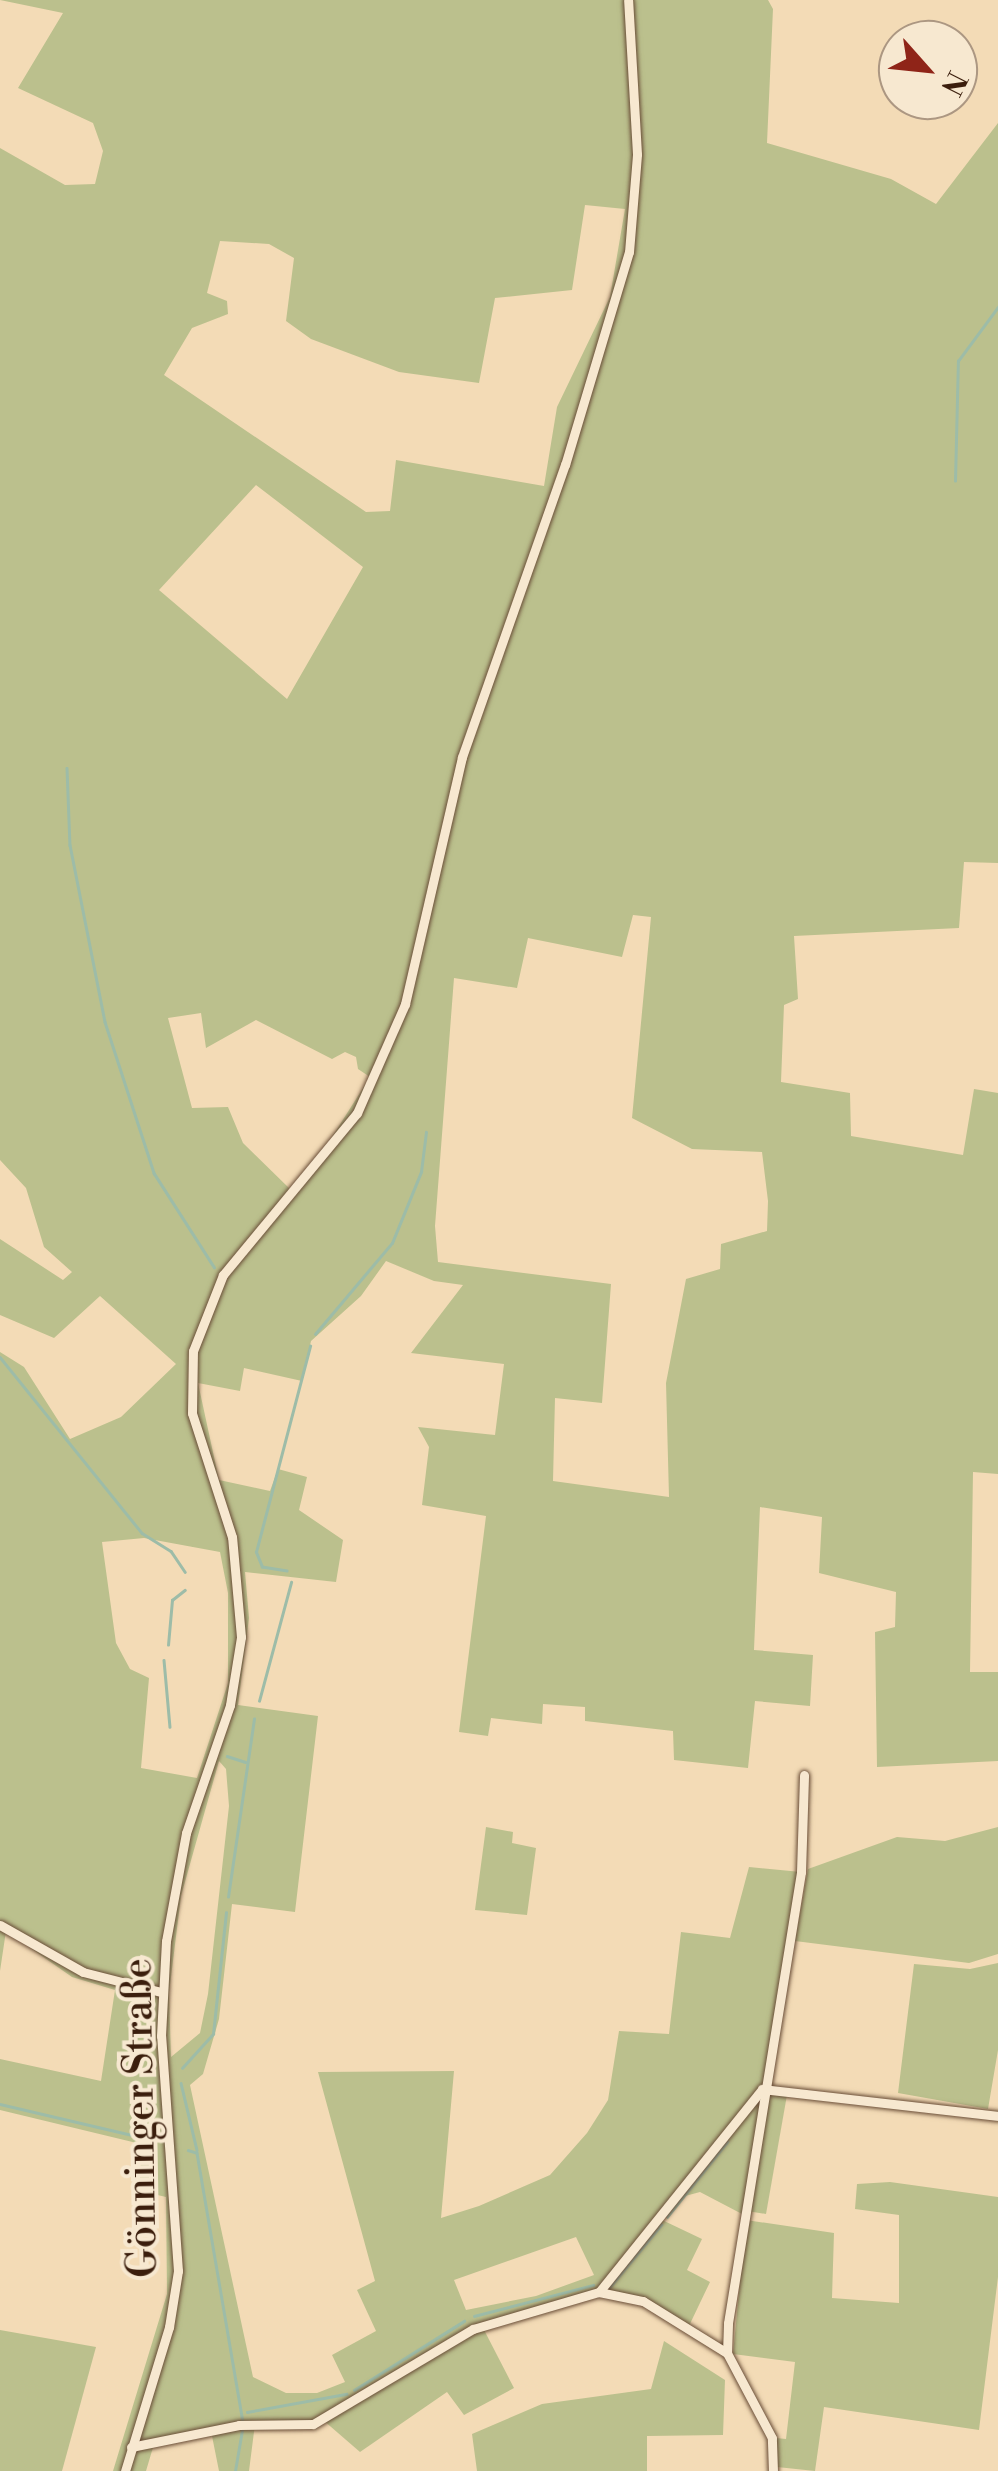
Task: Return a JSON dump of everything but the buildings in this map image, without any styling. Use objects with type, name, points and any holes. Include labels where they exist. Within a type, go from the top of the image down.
[{"type":"street","name":"Gönninger Straße","points":[[125,2471],[169,2326],[178,2271],[161,1992],[186,1833],[230,1705],[242,1601],[232,1538],[192,1413],[194,1351],[223,1275],[357,1114],[405,1004],[462,758],[565,464],[629,252],[638,154],[628,0]]},
{"type":"street","points":[[728,2354],[762,2090],[801,1872],[804,1775]]},
{"type":"street","points":[[0,1925],[83,1972],[161,1992]]},
{"type":"street","points":[[762,2090],[998,2116]]},
{"type":"street","points":[[599,2292],[762,2090]]},
{"type":"street","points":[[131,2448],[239,2425],[312,2424],[474,2330],[599,2292],[643,2301],[728,2354],[772,2438],[772,2471]]},
{"type":"green space","points":[[0,0],[768,0],[773,9],[767,143],[891,179],[936,204],[998,123],[998,863],[964,862],[959,928],[794,936],[798,999],[784,1005],[781,1082],[850,1093],[851,1136],[963,1155],[974,1089],[998,1093],[998,1474],[973,1472],[970,1672],[998,1672],[998,1761],[877,1767],[875,1632],[895,1627],[896,1592],[819,1573],[822,1517],[760,1507],[754,1650],[813,1655],[810,1706],[755,1701],[748,1768],[674,1760],[673,1731],[585,1721],[585,1707],[543,1704],[542,1724],[491,1718],[488,1736],[459,1732],[486,1516],[422,1505],[429,1447],[418,1427],[495,1435],[504,1364],[411,1353],[463,1285],[434,1281],[386,1261],[361,1296],[311,1341],[302,1381],[244,1368],[240,1391],[198,1383],[219,1480],[270,1491],[278,1469],[307,1477],[299,1510],[343,1540],[336,1582],[245,1572],[249,1618],[238,1705],[318,1716],[295,1912],[232,1904],[219,2019],[203,2074],[190,2085],[253,2377],[286,2393],[317,2393],[345,2382],[332,2355],[376,2331],[357,2290],[375,2281],[318,2072],[454,2071],[441,2218],[479,2206],[550,2175],[587,2133],[608,2100],[619,2031],[669,2034],[681,1932],[730,1938],[749,1867],[801,1872],[742,2214],[700,2192],[674,2199],[660,2219],[702,2239],[687,2270],[710,2282],[688,2328],[643,2301],[599,2292],[482,2326],[514,2388],[464,2415],[447,2392],[360,2452],[323,2420],[255,2424],[249,2471],[219,2471],[211,2431],[154,2444],[146,2471],[113,2471],[167,2294],[166,2197],[136,2190],[145,2145],[0,2110],[0,2059],[101,2081],[115,1990],[72,1977],[6,1931],[0,1971],[0,1352],[24,1367],[70,1439],[121,1417],[176,1364],[100,1296],[54,1338],[0,1315],[0,1239],[63,1280],[72,1272],[44,1247],[26,1188],[0,1160],[0,148],[65,185],[95,184],[103,151],[93,123],[18,88],[63,13]],"holes":[[[585,205],[625,209],[610,297],[557,407],[544,486],[396,460],[390,511],[366,512],[164,375],[192,328],[228,314],[227,301],[207,293],[220,241],[269,244],[294,258],[286,321],[311,339],[399,372],[479,383],[495,298],[572,290]],[[256,485],[363,567],[287,699],[159,590]],[[633,915],[651,917],[632,1118],[692,1149],[762,1152],[767,1231],[721,1244],[720,1269],[686,1279],[666,1383],[669,1497],[553,1481],[555,1398],[602,1403],[611,1284],[438,1262],[435,1226],[454,978],[517,988],[528,938],[622,957]],[[201,1013],[206,1048],[256,1020],[332,1059],[345,1052],[356,1057],[358,1069],[370,1077],[318,1159],[290,1189],[243,1143],[228,1107],[192,1108],[168,1018]],[[144,1538],[220,1552],[228,1593],[228,1683],[197,1778],[141,1768],[149,1678],[130,1669],[116,1643],[102,1542]],[[219,1761],[226,1769],[229,1806],[208,1994],[200,2033],[171,2057],[169,1993],[181,1896]],[[576,2237],[594,2275],[536,2296],[466,2310],[454,2280]]]},
{"type":"green space","points":[[486,1827],[513,1832],[512,1843],[536,1848],[527,1915],[475,1910]]},
{"type":"green space","points":[[998,1827],[998,1954],[969,1963],[795,1941],[808,1869],[897,1837],[945,1841]]},
{"type":"green space","points":[[998,1963],[998,2050],[988,2109],[898,2093],[914,1964],[970,1969]]},
{"type":"green space","points":[[771,2094],[787,2095],[766,2214],[747,2211],[765,2098]]},
{"type":"green space","points":[[890,2182],[998,2197],[998,2277],[979,2430],[824,2407],[815,2471],[777,2467],[776,2438],[786,2439],[795,2362],[733,2354],[746,2220],[834,2233],[832,2298],[899,2303],[899,2215],[855,2209],[857,2184]]},
{"type":"green space","points":[[0,2330],[96,2347],[62,2471],[0,2471]]},
{"type":"green space","points":[[664,2341],[725,2380],[723,2435],[647,2436],[647,2471],[477,2471],[472,2434],[542,2404],[651,2389]]},
{"type":"waterway","points":[[955,481],[958,361],[998,307]]},
{"type":"waterway","points":[[67,768],[70,845],[105,1022],[154,1173],[214,1267]]},
{"type":"waterway","points":[[315,1334],[392,1243],[421,1172],[426,1132]]},
{"type":"waterway","points":[[287,1571],[262,1567],[256,1552],[310,1346]]},
{"type":"waterway","points":[[0,1357],[142,1533],[171,1551],[185,1572]]},
{"type":"waterway","points":[[259,1701],[291,1582]]},
{"type":"waterway","points":[[168,1645],[172,1600],[185,1590]]},
{"type":"waterway","points":[[164,1660],[170,1727]]},
{"type":"waterway","points":[[228,1897],[254,1719]]},
{"type":"waterway","points":[[227,1756],[245,1762]]},
{"type":"waterway","points":[[182,2068],[213,2034],[226,1913]]},
{"type":"waterway","points":[[181,2083],[197,2150]]},
{"type":"waterway","points":[[0,2104],[153,2140]]},
{"type":"waterway","points":[[667,2217],[727,2142]]},
{"type":"waterway","points":[[188,2150],[197,2153],[243,2422]]},
{"type":"waterway","points":[[609,2288],[661,2225]]},
{"type":"waterway","points":[[474,2316],[593,2285]]},
{"type":"waterway","points":[[354,2390],[464,2321]]},
{"type":"waterway","points":[[247,2412],[346,2394]]},
{"type":"waterway","points":[[235,2471],[242,2430]]}]
